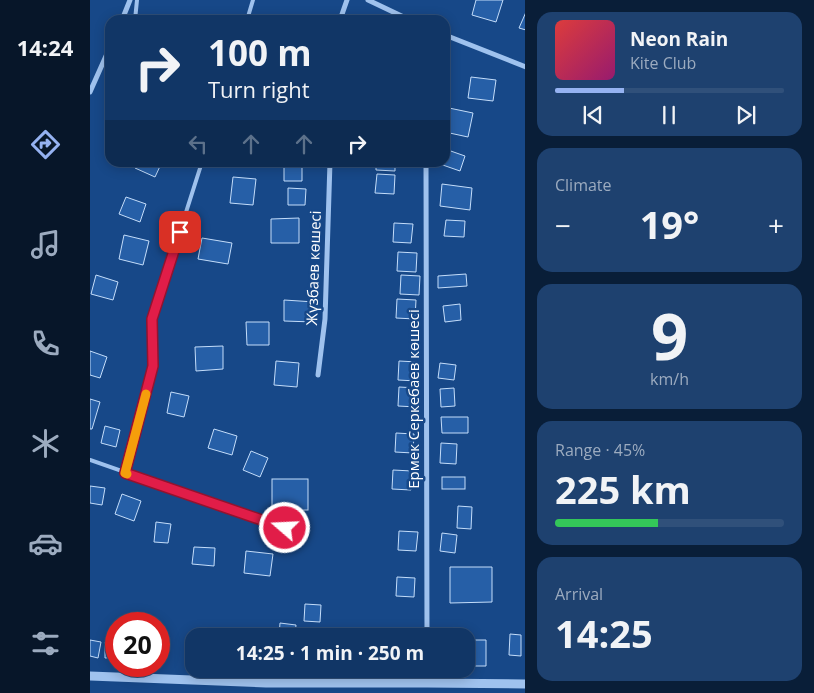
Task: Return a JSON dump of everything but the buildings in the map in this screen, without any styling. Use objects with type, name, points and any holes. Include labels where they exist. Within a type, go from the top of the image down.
[{"type":"street","points":[[124,15],[130,0]]},
{"type":"street","points":[[342,15],[347,0]]},
{"type":"street","points":[[368,0],[400,15]]},
{"type":"street","points":[[450,37],[525,67]]},
{"type":"street","points":[[90,92],[105,58]]},
{"type":"street","name":"Жүзбаев көшесі","points":[[318,375],[325,319],[330,167]]},
{"type":"street","name":"Ермек Серкебаев көшесі","points":[[426,167],[427,628]]},
{"type":"street","points":[[90,676],[266,683],[427,682],[525,684]]},
{"type":"lane","points":[[136,15],[137,0]]},
{"type":"lane","points":[[248,15],[253,0]]},
{"type":"lane","points":[[125,473],[153,366],[152,319],[200,167]]},
{"type":"lane","points":[[90,460],[285,528],[299,546]]},
{"type":"slow traffic","points":[[127,474],[125,473],[146,394]]},
{"type":"route","points":[[180,232],[152,319],[153,366],[125,473],[285,528]]}]
